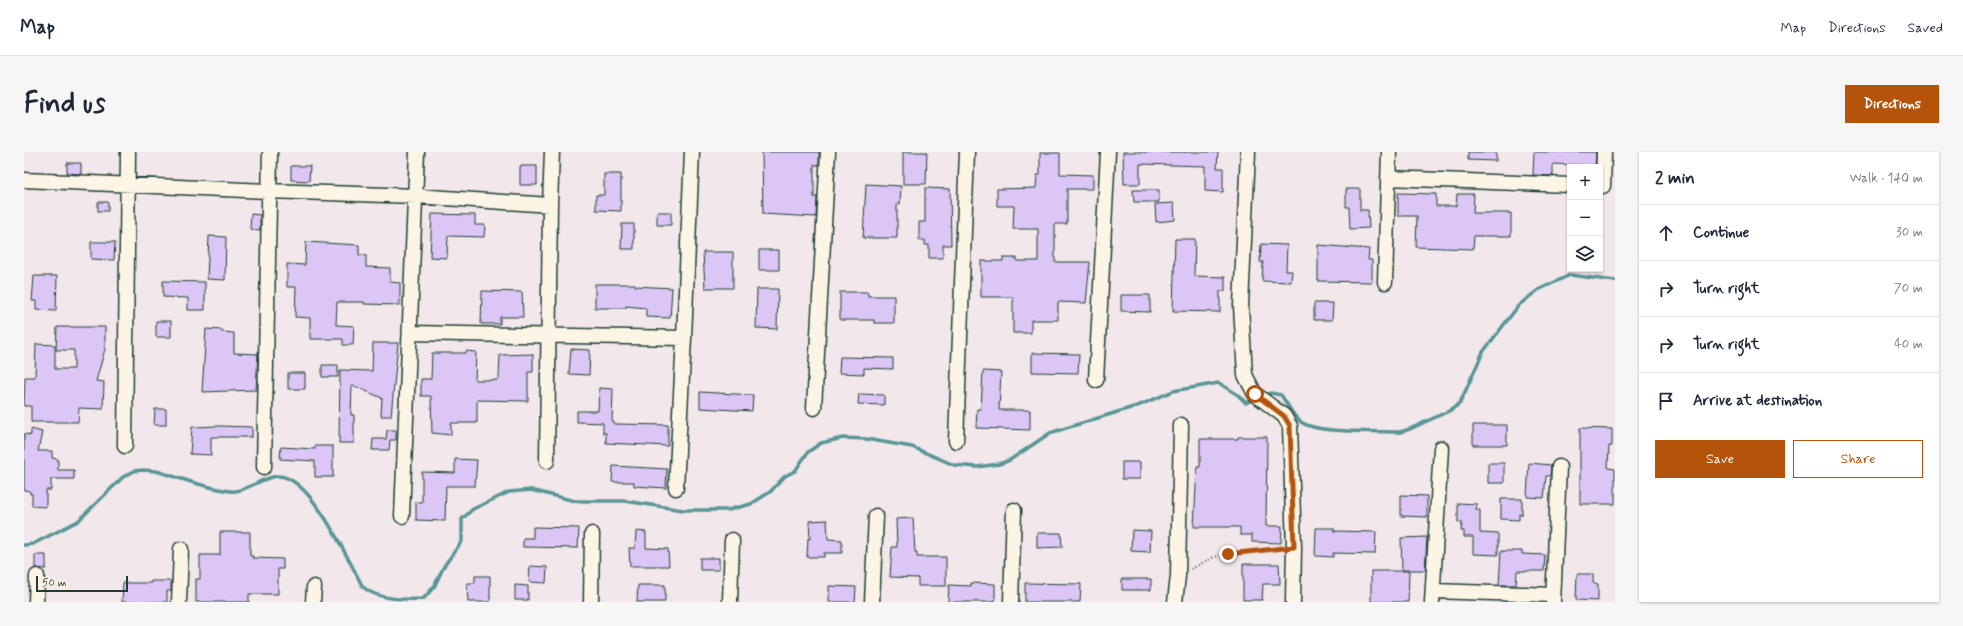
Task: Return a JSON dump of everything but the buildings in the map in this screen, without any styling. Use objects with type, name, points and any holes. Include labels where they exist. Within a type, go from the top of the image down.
[{"type":"street","points":[[125,446],[126,183],[128,152]]},
{"type":"street","points":[[264,466],[268,191],[270,152]]},
{"type":"street","points":[[402,516],[417,152]]},
{"type":"street","points":[[546,461],[552,152]]},
{"type":"street","points":[[676,488],[692,152]]},
{"type":"street","points":[[814,408],[828,152]]},
{"type":"street","points":[[956,442],[967,152]]},
{"type":"street","points":[[1096,380],[1108,152]]},
{"type":"street","points":[[1248,152],[1241,306],[1245,375],[1255,394],[1284,416],[1290,426],[1294,547],[1293,602]]},
{"type":"street","points":[[1386,282],[1389,152]]},
{"type":"street","points":[[1603,186],[1604,152]]},
{"type":"street","points":[[1388,178],[1567,185]]},
{"type":"street","points":[[24,180],[416,196],[550,205]]},
{"type":"street","points":[[410,333],[684,338]]},
{"type":"street","points":[[1175,602],[1178,576],[1181,424]]},
{"type":"street","points":[[1440,448],[1432,597],[1553,598],[1559,467]]},
{"type":"street","points":[[1011,602],[1014,510]]},
{"type":"street","points":[[872,602],[876,516]]},
{"type":"street","points":[[591,602],[592,534]]},
{"type":"street","points":[[730,602],[732,540]]},
{"type":"street","points":[[179,602],[181,550]]},
{"type":"street","points":[[36,602],[37,576]]},
{"type":"street","points":[[313,602],[314,587]]},
{"type":"path","points":[[1178,576],[1214,557],[1228,554],[1294,547]]},
{"type":"waterway","points":[[1263,396],[1271,393],[1281,395],[1298,420],[1309,426],[1348,431],[1400,432],[1410,429],[1451,410],[1460,403],[1483,352],[1519,305],[1538,290],[1570,275],[1615,281]]},
{"type":"waterway","points":[[24,545],[33,544],[78,521],[123,477],[134,471],[156,471],[202,485],[230,491],[242,490],[267,479],[279,476],[291,480],[304,490],[316,505],[339,541],[363,587],[384,597],[423,599],[434,587],[444,566],[462,541],[462,519],[473,509],[509,492],[531,490],[575,501],[625,501],[683,510],[728,510],[751,504],[770,492],[785,476],[795,471],[808,452],[821,443],[843,438],[866,439],[912,447],[954,465],[977,467],[999,464],[1010,460],[1050,433],[1140,405],[1173,391],[1219,383],[1238,395],[1246,403],[1255,399]]},
{"type":"route","points":[[1228,554],[1294,547],[1290,426],[1284,416],[1255,394]]}]
